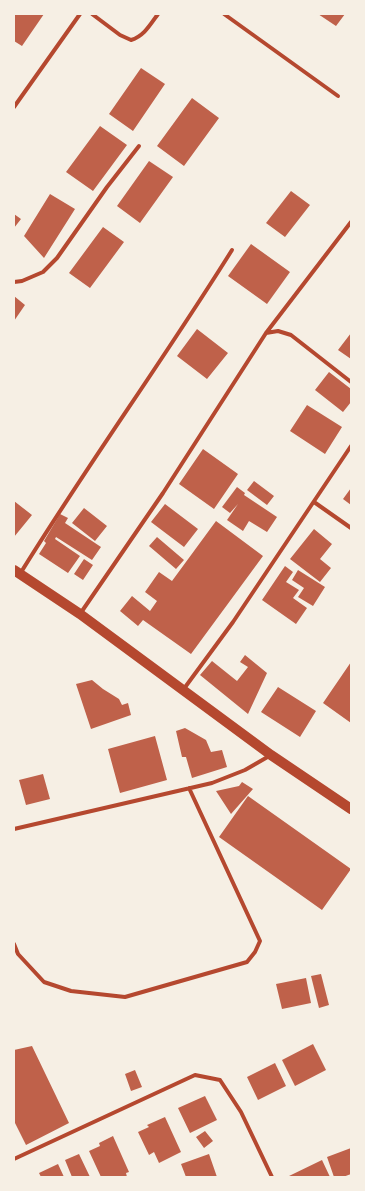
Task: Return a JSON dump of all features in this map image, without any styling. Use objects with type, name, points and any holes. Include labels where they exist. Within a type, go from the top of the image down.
[{"type":"main road","points":[[17,572],[80,614],[183,691],[272,755],[351,809]]},
{"type":"street","points":[[14,107],[80,14]]},
{"type":"street","points":[[92,14],[120,35],[131,40],[138,38],[144,33],[158,14]]},
{"type":"street","points":[[224,14],[338,96]]},
{"type":"street","points":[[14,282],[22,281],[42,272],[57,258],[107,187],[139,146]]},
{"type":"street","points":[[80,614],[163,493],[266,333],[351,222]]},
{"type":"street","points":[[17,572],[65,503],[232,250]]},
{"type":"street","points":[[266,333],[278,331],[291,335],[351,382]]},
{"type":"street","points":[[183,691],[233,622],[351,446]]},
{"type":"street","points":[[314,502],[351,528]]},
{"type":"street","points":[[14,829],[212,783],[245,770],[272,755]]},
{"type":"street","points":[[14,944],[18,954],[44,982],[71,991],[125,997],[247,962],[255,952],[260,941],[189,788]]},
{"type":"street","points":[[14,1159],[195,1075],[220,1080],[241,1112],[272,1177]]},
{"type":"building","points":[[14,14],[44,14],[22,46],[14,41]]},
{"type":"building","points":[[318,14],[345,14],[336,26]]},
{"type":"building","points":[[141,68],[165,84],[133,131],[109,114]]},
{"type":"building","points":[[192,98],[219,118],[184,166],[157,146]]},
{"type":"building","points":[[100,126],[127,145],[93,191],[66,172]]},
{"type":"building","points":[[149,161],[173,177],[140,223],[117,206]]},
{"type":"building","points":[[291,191],[310,205],[285,237],[266,223]]},
{"type":"building","points":[[50,194],[75,209],[44,258],[24,236]]},
{"type":"building","points":[[14,214],[21,219],[14,228]]},
{"type":"building","points":[[103,227],[124,242],[90,288],[69,273]]},
{"type":"building","points":[[251,244],[290,272],[267,304],[228,276]]},
{"type":"building","points":[[14,296],[25,305],[14,321]]},
{"type":"building","points":[[197,329],[228,353],[207,379],[177,356]]},
{"type":"building","points":[[351,333],[351,359],[338,350]]},
{"type":"building","points":[[329,372],[351,389],[351,402],[343,412],[315,390]]},
{"type":"building","points":[[307,405],[342,427],[325,454],[290,431]]},
{"type":"building","points":[[203,449],[238,474],[214,509],[179,484]]},
{"type":"building","points":[[254,481],[274,496],[267,505],[247,490]]},
{"type":"building","points":[[237,487],[245,493],[244,495],[277,517],[267,532],[249,521],[243,531],[227,520],[238,504],[230,513],[222,507]]},
{"type":"building","points":[[351,488],[351,505],[343,499]]},
{"type":"building","points":[[14,501],[32,515],[14,537]]},
{"type":"building","points":[[165,504],[198,529],[184,547],[151,522]]},
{"type":"building","points":[[84,508],[107,526],[95,541],[72,523]]},
{"type":"building","points":[[60,514],[68,518],[65,523],[101,547],[92,560],[56,537],[55,539],[80,556],[68,573],[39,554],[46,543],[44,541]]},
{"type":"building","points":[[216,521],[263,556],[191,654],[143,620],[138,626],[120,611],[132,596],[150,611],[157,601],[145,592],[159,572],[172,581]]},
{"type":"building","points":[[314,529],[332,544],[320,559],[331,568],[320,582],[290,559]]},
{"type":"building","points":[[157,537],[184,560],[176,569],[149,546]]},
{"type":"building","points":[[84,559],[93,565],[83,580],[74,574]]},
{"type":"building","points":[[285,566],[293,572],[286,582],[299,590],[293,598],[307,608],[296,624],[262,600]]},
{"type":"building","points":[[298,570],[325,587],[313,606],[298,597],[304,588],[292,580]]},
{"type":"building","points":[[245,655],[267,673],[248,714],[200,675],[212,661],[237,681],[248,667],[240,662]]},
{"type":"building","points":[[351,662],[351,723],[323,703]]},
{"type":"building","points":[[92,680],[119,699],[122,705],[128,703],[131,715],[91,729],[76,684]]},
{"type":"building","points":[[278,687],[316,711],[300,737],[261,712]]},
{"type":"building","points":[[185,728],[206,740],[211,752],[222,750],[227,767],[192,778],[186,757],[182,757],[176,731]]},
{"type":"building","points":[[155,736],[167,780],[120,793],[108,749]]},
{"type":"building","points":[[43,774],[50,799],[26,805],[19,780]]},
{"type":"building","points":[[242,782],[253,789],[231,814],[216,791],[239,786]]},
{"type":"building","points":[[248,796],[351,869],[322,910],[219,837]]},
{"type":"building","points":[[321,974],[329,1005],[319,1008],[311,976]]},
{"type":"building","points":[[306,978],[311,1003],[282,1009],[276,984]]},
{"type":"building","points":[[313,1044],[326,1070],[295,1086],[282,1060]]},
{"type":"building","points":[[32,1046],[69,1123],[26,1145],[14,1121],[14,1050]]},
{"type":"building","points":[[275,1063],[286,1086],[258,1100],[247,1077]]},
{"type":"building","points":[[135,1070],[142,1087],[131,1091],[125,1074]]},
{"type":"building","points":[[205,1096],[217,1120],[190,1133],[178,1108]]},
{"type":"building","points":[[165,1117],[181,1152],[159,1163],[154,1152],[149,1155],[138,1132],[149,1127],[147,1125]]},
{"type":"building","points":[[205,1131],[213,1141],[204,1148],[196,1137]]},
{"type":"building","points":[[113,1136],[129,1172],[126,1173],[127,1177],[101,1177],[89,1151],[100,1146],[99,1143]]},
{"type":"building","points":[[351,1148],[351,1174],[343,1177],[334,1177],[327,1157]]},
{"type":"building","points":[[79,1154],[90,1177],[72,1177],[65,1160]]},
{"type":"building","points":[[209,1154],[217,1177],[186,1177],[181,1164]]},
{"type":"building","points":[[322,1160],[330,1177],[289,1177],[289,1176]]},
{"type":"building","points":[[58,1164],[64,1177],[41,1177],[39,1173]]}]
